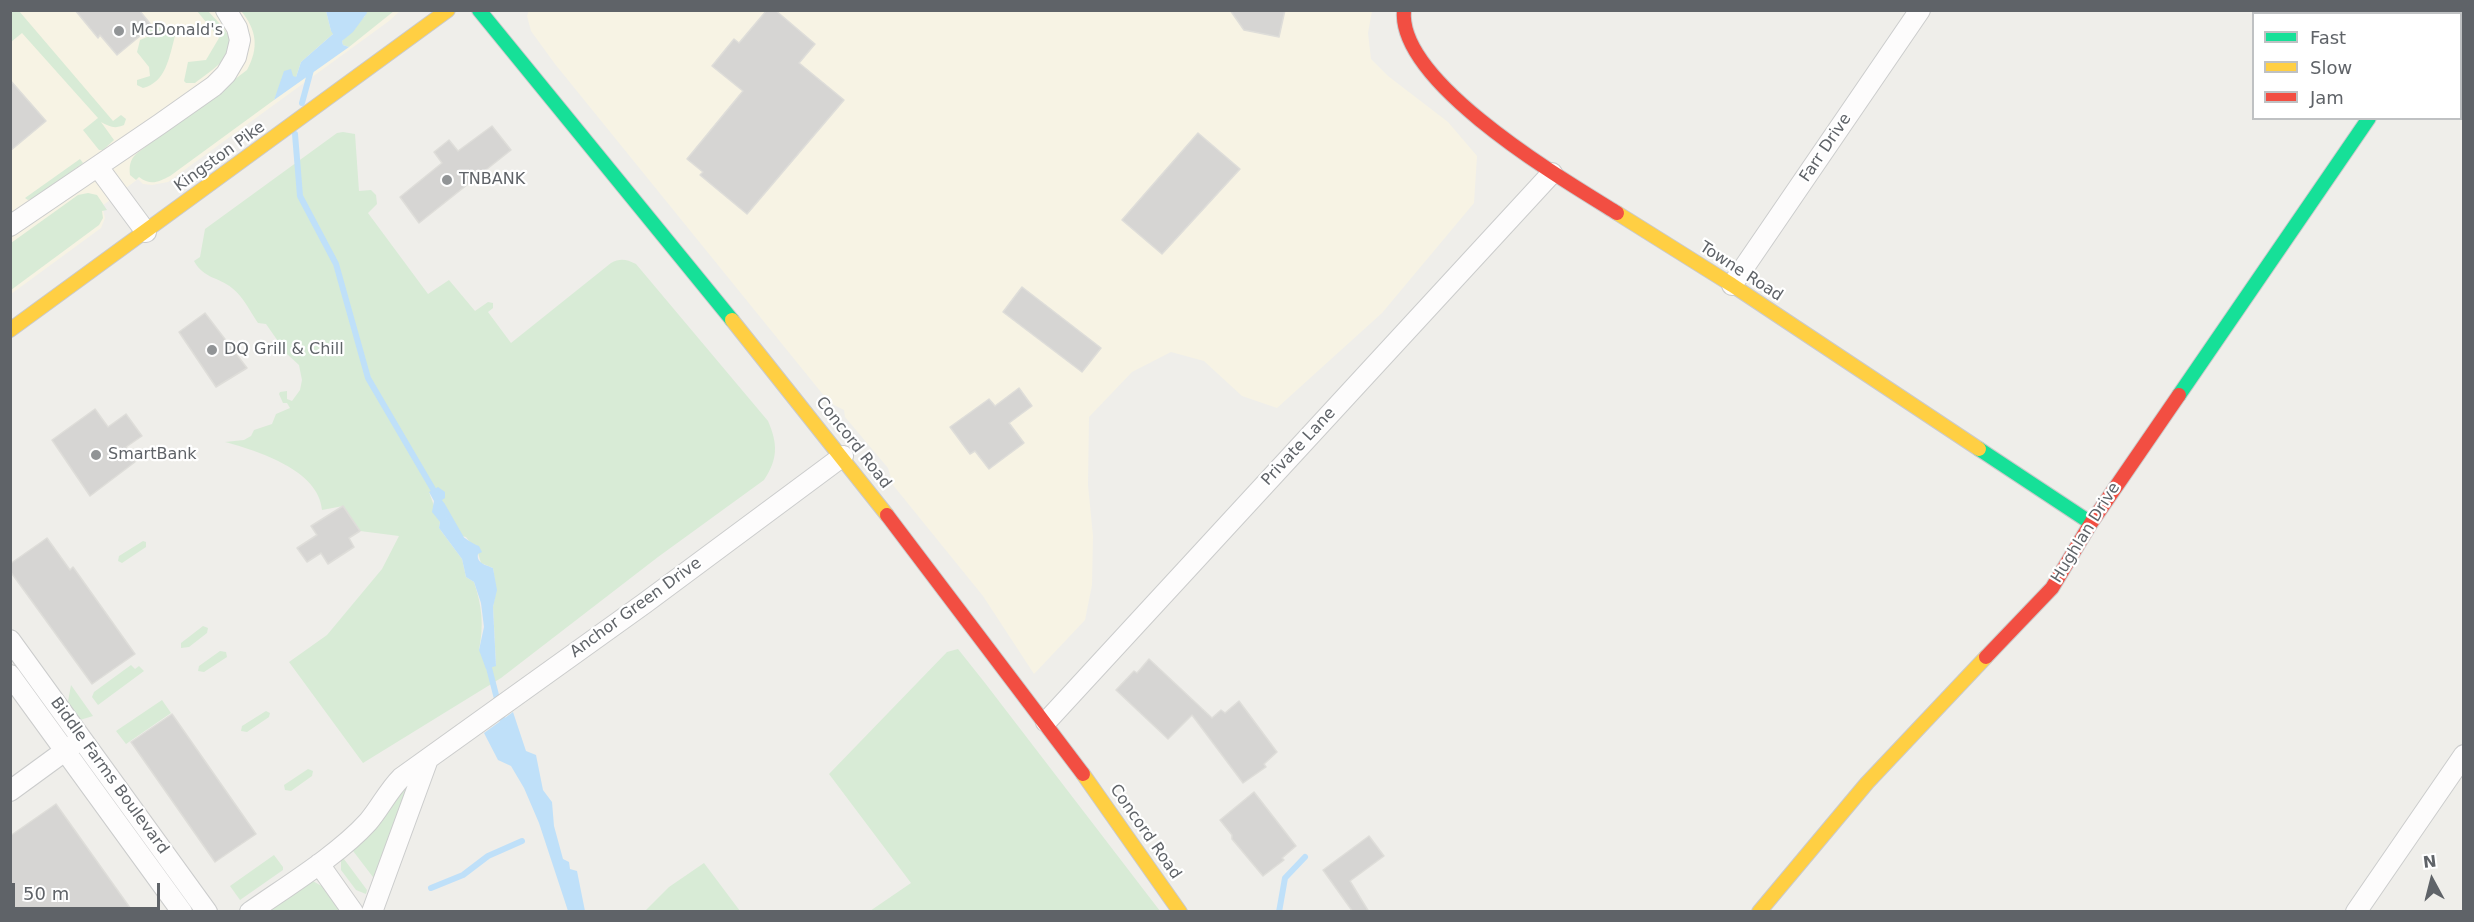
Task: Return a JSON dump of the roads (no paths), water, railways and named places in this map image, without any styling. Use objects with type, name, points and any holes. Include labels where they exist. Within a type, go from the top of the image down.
[{"type":"street","points":[[10,226],[214,86],[226,74],[236,57],[240,39],[237,28],[226,10]]},
{"type":"street","name":"Kingston Pike","points":[[10,330],[448,10]]},
{"type":"street","name":"Concord Road","points":[[479,10],[843,456],[1046,722],[1180,912]]},
{"type":"street","name":"Farr Drive","points":[[1732,285],[1920,10]]},
{"type":"street","name":"Towne Road","points":[[1403,15],[1420,61],[1454,99],[1552,173],[1732,285],[2091,523]]},
{"type":"street","name":"Hughlan Drive","points":[[1759,912],[1867,783],[2052,588],[2091,523],[2367,120]]},
{"type":"street","points":[[98,167],[146,232]]},
{"type":"street","name":"Private Lane","points":[[1046,722],[1552,173]]},
{"type":"street","name":"Anchor Green Drive","points":[[250,912],[319,864],[367,823],[391,788],[401,778],[843,456]]},
{"type":"street","name":"Biddle Farms Boulevard","points":[[10,640],[207,912]]},
{"type":"street","name":"Biddle Farms Boulevard","points":[[10,675],[182,912]]},
{"type":"street","points":[[10,790],[82,738]]},
{"type":"street","points":[[2356,912],[2463,755]]},
{"type":"street","points":[[372,912],[428,759]]},
{"type":"street","points":[[319,864],[353,912]]},
{"type":"water","points":[[326,11],[366,11],[367,13],[353,32],[342,41],[343,45],[349,47],[274,100],[284,71],[291,69],[293,76],[296,77],[301,62],[333,34]]},
{"type":"water","points":[[438,487],[445,492],[445,498],[442,500],[446,517],[457,535],[479,546],[482,552],[478,554],[479,560],[493,568],[497,590],[493,607],[496,666],[486,669],[479,650],[484,627],[481,603],[474,582],[466,577],[462,559],[439,528],[440,522],[432,512],[434,501],[429,492]]},
{"type":"water","points":[[513,712],[526,751],[536,755],[543,790],[552,802],[554,826],[563,859],[569,862],[570,869],[577,871],[585,911],[568,911],[539,823],[524,788],[511,766],[498,760],[484,733]]},
{"type":"waterway","points":[[302,103],[311,70]]},
{"type":"waterway","points":[[295,134],[300,196],[336,264],[368,378],[437,496]]},
{"type":"waterway","points":[[442,505],[462,540]]},
{"type":"waterway","points":[[487,660],[504,726]]},
{"type":"waterway","points":[[431,888],[463,875],[488,856],[522,841]]},
{"type":"waterway","points":[[1279,912],[1285,878],[1305,857]]},
{"type":"place","name":"McDonald's","points":[[119,31]]},
{"type":"place","name":"TNBANK","points":[[447,180]]},
{"type":"place","name":"DQ Grill & Chill","points":[[212,350]]},
{"type":"place","name":"SmartBank","points":[[96,455]]}]
